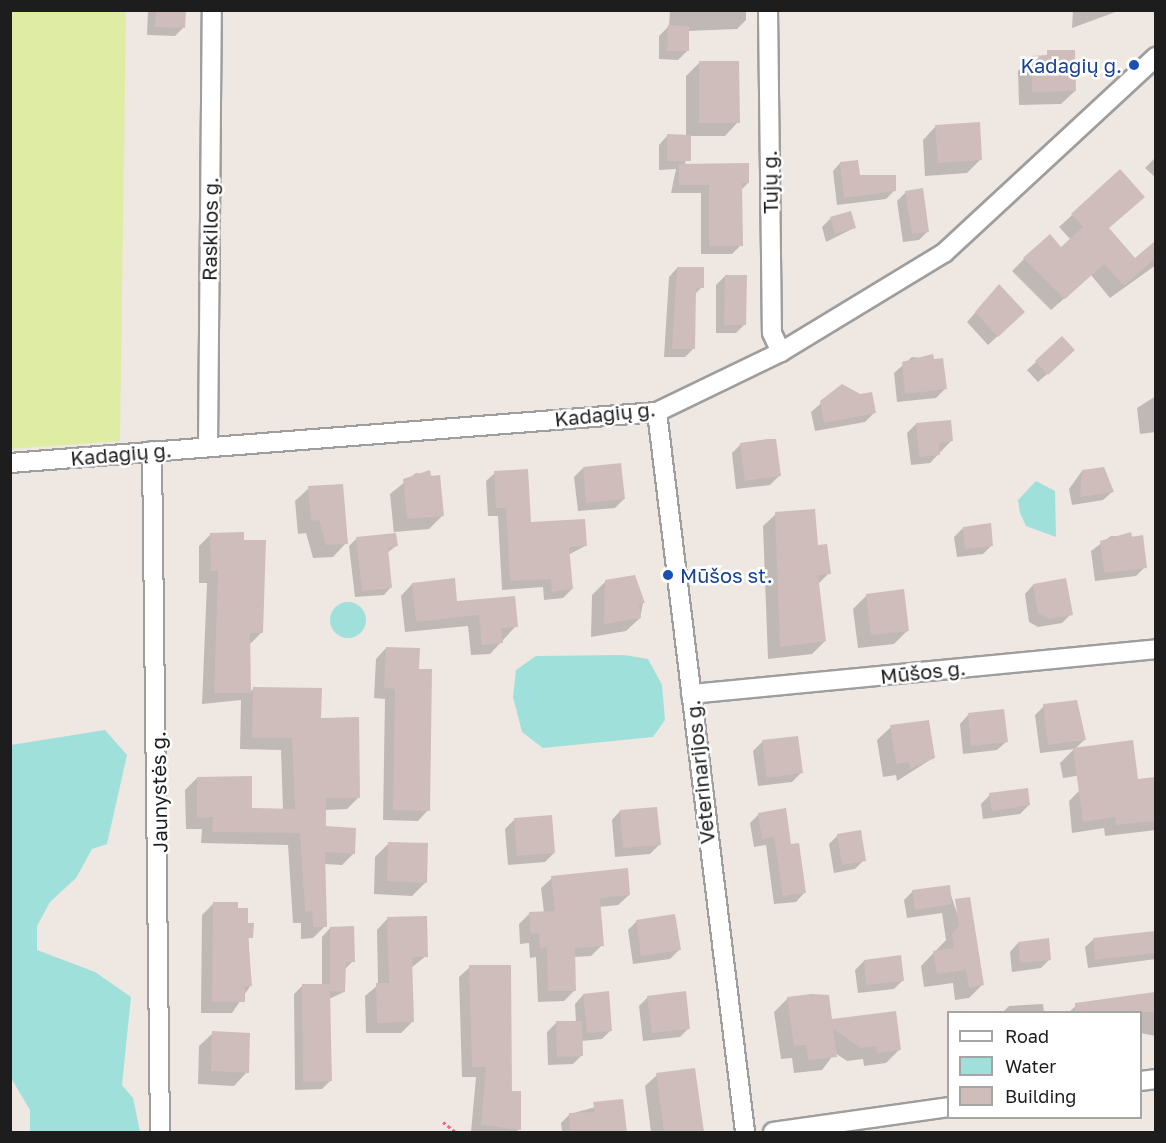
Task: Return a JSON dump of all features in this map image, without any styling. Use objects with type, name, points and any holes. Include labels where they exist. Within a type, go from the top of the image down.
[{"type":"street","name":"Raskilos g.","points":[[208,447],[212,10]]},
{"type":"street","name":"Tujų g.","points":[[768,10],[772,333],[781,352]]},
{"type":"street","name":"Kadagių g.","points":[[10,463],[657,412],[781,352],[944,254],[1155,57]]},
{"type":"street","name":"Veterinarijos g.","points":[[657,412],[745,1132]]},
{"type":"street","name":"Jaunystės g.","points":[[152,451],[160,1132]]},
{"type":"street","name":"Mūšos g.","points":[[691,694],[1155,649]]},
{"type":"street","points":[[773,1132],[947,1107]]},
{"type":"path","points":[[443,1122],[456,1132]]},
{"type":"green space","points":[[11,10],[126,11],[120,441],[11,449]]},
{"type":"water","points":[[1036,481],[1055,491],[1056,537],[1026,526],[1020,513],[1018,500]]},
{"type":"water","points":[[348,602],[361,607],[366,620],[361,633],[348,638],[335,633],[330,620],[335,607]]},
{"type":"water","points":[[624,655],[648,659],[662,685],[665,720],[653,737],[543,748],[522,732],[513,697],[516,670],[536,656]]},
{"type":"water","points":[[105,730],[127,755],[107,844],[92,849],[76,878],[50,902],[37,926],[37,950],[95,972],[131,997],[122,1085],[133,1098],[140,1132],[30,1132],[30,1110],[11,1078],[11,745]]},
{"type":"building","points":[[156,10],[186,10],[185,28],[155,27]]},
{"type":"building","points":[[668,25],[689,26],[689,51],[667,51]]},
{"type":"building","points":[[1047,50],[1075,50],[1076,91],[1032,92],[1031,56],[1047,55]]},
{"type":"building","points":[[699,61],[739,61],[740,123],[699,123]]},
{"type":"building","points":[[980,122],[982,160],[938,163],[935,125]]},
{"type":"building","points":[[667,134],[691,135],[691,161],[667,161]]},
{"type":"building","points":[[858,160],[860,175],[896,175],[896,191],[844,198],[840,162]]},
{"type":"building","points":[[749,163],[749,183],[742,183],[743,246],[709,246],[709,185],[679,185],[679,164]]},
{"type":"building","points":[[1120,169],[1145,197],[1109,228],[1135,258],[1155,241],[1155,258],[1124,286],[1104,264],[1065,299],[1023,258],[1050,234],[1061,247],[1083,227],[1071,214]]},
{"type":"building","points":[[923,188],[929,232],[912,234],[905,191]]},
{"type":"building","points":[[851,211],[856,228],[835,234],[830,217]]},
{"type":"building","points":[[677,267],[704,267],[704,288],[696,288],[695,349],[672,349]]},
{"type":"building","points":[[725,275],[747,275],[746,325],[724,325]]},
{"type":"building","points":[[999,284],[1025,312],[998,337],[975,312]]},
{"type":"building","points":[[1062,336],[1075,350],[1048,375],[1035,361]]},
{"type":"building","points":[[933,354],[934,359],[943,358],[947,389],[905,394],[902,362]]},
{"type":"building","points":[[842,384],[860,394],[872,392],[876,413],[824,423],[820,401]]},
{"type":"building","points":[[951,420],[953,441],[939,443],[940,455],[919,457],[916,423]]},
{"type":"building","points":[[776,439],[781,476],[745,481],[740,443]]},
{"type":"building","points":[[621,463],[625,499],[586,503],[583,467]]},
{"type":"building","points":[[1104,467],[1114,492],[1080,497],[1082,470]]},
{"type":"building","points":[[528,469],[531,522],[585,519],[587,546],[569,547],[573,589],[552,592],[551,579],[510,581],[506,508],[496,508],[494,471]]},
{"type":"building","points":[[430,470],[431,476],[440,475],[444,516],[407,519],[403,479]]},
{"type":"building","points":[[343,484],[348,544],[326,545],[319,520],[311,521],[308,486]]},
{"type":"building","points":[[815,509],[818,545],[827,544],[831,574],[818,575],[826,641],[780,647],[775,512]]},
{"type":"building","points":[[991,523],[993,546],[965,549],[963,527]]},
{"type":"building","points":[[244,532],[244,540],[266,540],[263,633],[250,633],[251,693],[214,693],[218,571],[211,571],[210,533]]},
{"type":"building","points":[[1131,532],[1132,537],[1143,535],[1147,568],[1104,573],[1100,541]]},
{"type":"building","points":[[396,533],[398,546],[388,548],[392,588],[362,591],[356,537]]},
{"type":"building","points":[[635,575],[645,603],[639,604],[641,618],[604,624],[605,580]]},
{"type":"building","points":[[455,578],[457,601],[515,596],[518,627],[501,628],[503,643],[482,645],[479,615],[416,622],[412,583]]},
{"type":"building","points":[[1066,578],[1073,615],[1048,619],[1038,613],[1033,584]]},
{"type":"building","points":[[904,589],[909,631],[871,635],[866,594]]},
{"type":"building","points":[[386,647],[420,648],[419,669],[432,669],[430,811],[393,810],[395,689],[384,688]]},
{"type":"building","points":[[253,687],[322,688],[321,718],[359,717],[360,798],[326,798],[326,826],[356,828],[355,854],[325,852],[327,927],[313,927],[312,911],[305,912],[300,833],[212,832],[213,817],[197,818],[197,777],[252,776],[252,808],[295,809],[292,738],[252,738]]},
{"type":"building","points":[[1077,700],[1086,740],[1048,745],[1043,704]]},
{"type":"building","points":[[1004,709],[1008,742],[971,746],[968,713]]},
{"type":"building","points":[[929,720],[935,758],[910,769],[909,762],[896,764],[890,725]]},
{"type":"building","points":[[798,736],[803,773],[767,778],[762,740]]},
{"type":"building","points":[[1133,740],[1138,779],[1155,777],[1155,821],[1116,825],[1115,817],[1083,822],[1073,748]]},
{"type":"building","points":[[1028,788],[1030,805],[992,811],[989,793]]},
{"type":"building","points":[[657,807],[661,845],[623,848],[620,810]]},
{"type":"building","points":[[786,808],[791,844],[799,843],[806,893],[783,896],[774,837],[762,839],[758,813]]},
{"type":"building","points":[[552,815],[555,853],[517,856],[514,818]]},
{"type":"building","points":[[861,830],[866,861],[842,865],[837,834]]},
{"type":"building","points":[[388,842],[428,843],[427,883],[387,881]]},
{"type":"building","points":[[628,868],[630,895],[600,898],[604,946],[575,948],[576,991],[548,991],[547,947],[540,948],[539,933],[531,934],[529,912],[555,911],[551,876]]},
{"type":"building","points":[[950,885],[952,904],[915,910],[912,890]]},
{"type":"building","points":[[970,897],[984,985],[969,988],[966,970],[937,974],[933,951],[954,948],[952,934],[959,925],[955,899]]},
{"type":"building","points":[[213,902],[238,902],[238,908],[248,908],[248,923],[254,923],[253,938],[248,938],[252,986],[245,986],[245,1002],[212,1002]]},
{"type":"building","points":[[675,914],[681,950],[641,956],[636,920]]},
{"type":"building","points":[[427,916],[428,957],[412,957],[414,1022],[377,1023],[376,983],[389,983],[387,917]]},
{"type":"building","points":[[354,926],[355,962],[346,962],[345,992],[330,991],[332,1081],[303,1082],[302,984],[330,984],[330,927]]},
{"type":"building","points":[[1155,931],[1155,953],[1095,960],[1093,938]]},
{"type":"building","points":[[1049,938],[1051,960],[1020,963],[1018,942]]},
{"type":"building","points":[[901,955],[904,981],[866,985],[864,960]]},
{"type":"building","points":[[469,965],[511,965],[512,1091],[521,1091],[521,1130],[481,1125],[486,1067],[472,1067]]},
{"type":"building","points":[[609,991],[612,1031],[587,1033],[583,994]]},
{"type":"building","points":[[686,991],[690,1029],[652,1033],[647,996]]},
{"type":"building","points":[[1155,992],[1155,1012],[1075,1011],[1075,1003]]},
{"type":"building","points":[[811,994],[829,995],[832,1019],[896,1011],[901,1050],[877,1053],[876,1046],[861,1048],[833,1029],[837,1057],[808,1060],[806,1045],[794,1046],[787,997]]},
{"type":"building","points":[[556,1021],[582,1021],[583,1056],[557,1057]]},
{"type":"building","points":[[212,1031],[250,1033],[249,1073],[211,1071]]},
{"type":"building","points":[[695,1068],[704,1132],[664,1132],[656,1073]]},
{"type":"building","points":[[623,1099],[627,1132],[570,1132],[569,1113],[595,1112],[593,1102]]},
{"type":"place","name":"Kadagių g.","points":[[1134,65]]},
{"type":"place","name":"Mūšos st.","points":[[668,575]]}]
